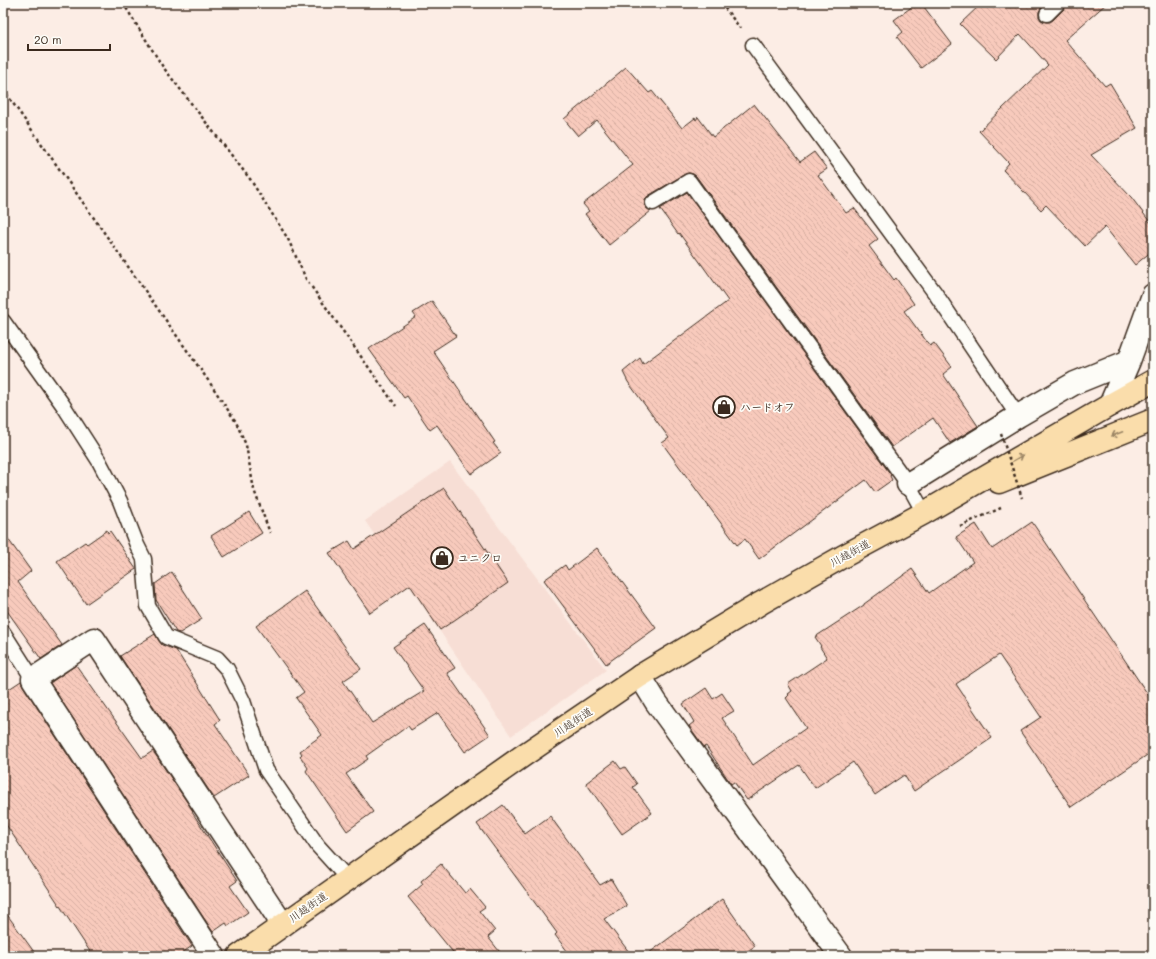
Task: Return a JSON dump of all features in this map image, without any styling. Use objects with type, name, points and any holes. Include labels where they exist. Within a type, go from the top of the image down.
[{"type":"highway","name":"川越街道","points":[[250,953],[283,925],[524,755],[640,676],[761,603],[924,513],[1153,381]]},
{"type":"highway","name":"川越街道","points":[[924,513],[1153,420]]},
{"type":"street","points":[[1110,405],[1129,361],[1153,295]]},
{"type":"street","points":[[908,484],[1018,416],[1075,383],[1129,361]]},
{"type":"street","points":[[214,956],[33,679],[94,639],[283,925]]},
{"type":"street","points":[[640,676],[656,702],[841,956]]},
{"type":"lane","points":[[1047,14],[1058,3]]},
{"type":"lane","points":[[752,45],[935,293],[1018,416]]},
{"type":"lane","points":[[653,203],[688,181],[908,484],[924,513]]},
{"type":"lane","points":[[3,321],[99,461],[120,501],[144,559],[148,606],[166,637],[217,658],[227,669],[243,700],[266,770],[318,846],[348,879]]},
{"type":"lane","points":[[3,632],[33,679]]},
{"type":"path","points":[[123,3],[163,67],[250,179],[288,239],[306,279],[396,406]]},
{"type":"path","points":[[721,3],[752,45]]},
{"type":"path","points":[[3,89],[236,422],[246,445],[254,490],[270,533]]},
{"type":"path","points":[[1001,434],[1022,498],[1016,502]]},
{"type":"path","points":[[960,526],[1002,508]]},
{"type":"shaded area","points":[[450,462],[606,670],[511,736],[365,521]]},
{"type":"building","points":[[917,3],[921,3],[952,44],[921,68],[897,37],[903,32],[894,20]]},
{"type":"building","points":[[982,3],[1046,3],[1039,12],[1039,17],[1045,22],[1050,22],[1064,9],[1066,3],[1107,3],[1065,40],[1105,86],[1110,83],[1137,128],[1091,155],[1131,197],[1153,226],[1153,250],[1135,265],[1105,227],[1085,246],[1046,205],[1041,210],[1003,170],[1009,163],[979,131],[1048,65],[1020,34],[996,59],[960,24]]},
{"type":"building","points":[[626,67],[649,93],[652,91],[682,128],[695,118],[696,120],[698,117],[713,137],[754,104],[800,162],[814,152],[827,169],[818,175],[846,213],[854,208],[878,239],[869,246],[894,280],[896,278],[914,304],[904,311],[930,346],[934,343],[952,367],[943,374],[978,426],[950,443],[933,418],[892,447],[696,176],[693,174],[685,174],[648,196],[645,199],[645,204],[646,208],[651,211],[609,245],[585,214],[589,211],[583,204],[633,165],[597,120],[578,136],[564,119]]},
{"type":"building","name":"ハードオフ","points":[[687,192],[891,475],[892,480],[875,492],[866,480],[759,559],[745,539],[737,545],[662,443],[669,438],[628,382],[623,372],[640,358],[643,364],[728,301],[660,209]]},
{"type":"building","points":[[432,301],[456,336],[433,351],[501,453],[471,474],[437,425],[430,430],[407,396],[404,398],[369,349],[416,317],[413,313]]},
{"type":"building","name":"ユニクロ","points":[[444,488],[508,583],[440,630],[410,585],[370,613],[329,553],[349,541],[354,549]]},
{"type":"building","points":[[249,512],[262,533],[224,557],[211,536]]},
{"type":"building","points":[[1032,522],[1153,702],[1153,751],[1071,807],[1020,731],[1041,717],[999,655],[956,684],[992,738],[914,791],[904,775],[875,795],[853,762],[815,788],[799,765],[747,800],[734,782],[731,784],[706,746],[704,747],[689,726],[694,722],[683,704],[706,688],[713,699],[722,693],[734,711],[722,718],[753,765],[806,728],[786,698],[792,691],[788,684],[827,658],[815,637],[864,605],[912,569],[929,593],[973,562],[956,537],[976,524],[992,549]]},
{"type":"building","points":[[107,530],[108,533],[110,531],[136,569],[86,604],[57,561],[85,542],[87,544]]},
{"type":"building","points":[[3,532],[31,571],[18,582],[62,645],[41,659],[3,605]]},
{"type":"building","points":[[597,548],[656,628],[606,664],[544,580],[565,565],[568,570]]},
{"type":"building","points":[[172,572],[202,619],[180,633],[176,632],[156,600],[155,584]]},
{"type":"building","points":[[305,591],[361,669],[343,681],[372,723],[424,691],[393,647],[425,625],[455,668],[447,673],[490,735],[465,752],[438,713],[411,730],[408,726],[366,756],[368,759],[346,774],[373,812],[347,831],[306,771],[308,768],[300,756],[302,754],[300,751],[322,735],[296,698],[304,692],[256,626]]},
{"type":"building","points":[[155,634],[162,645],[176,650],[220,720],[215,724],[249,775],[214,798],[120,656]]},
{"type":"building","points":[[76,665],[142,758],[153,751],[237,881],[230,886],[248,912],[228,926],[226,923],[213,932],[50,683]]},
{"type":"building","points":[[21,681],[192,946],[178,956],[93,956],[3,820],[3,693]]},
{"type":"building","points":[[615,761],[621,769],[625,767],[637,784],[633,787],[652,813],[622,834],[586,783]]},
{"type":"building","points":[[503,805],[525,834],[550,816],[600,885],[611,879],[627,906],[604,919],[632,956],[571,956],[555,935],[557,933],[477,824]]},
{"type":"building","points":[[441,864],[465,893],[470,889],[485,907],[479,911],[495,931],[488,937],[503,956],[456,956],[408,897],[423,884],[421,881]]},
{"type":"building","points":[[722,899],[755,946],[740,956],[645,956]]},
{"type":"building","points":[[3,909],[37,956],[3,956]]},
{"type":"place","name":"ハードオフ","points":[[724,407]]},
{"type":"place","name":"ユニクロ","points":[[442,558]]}]
